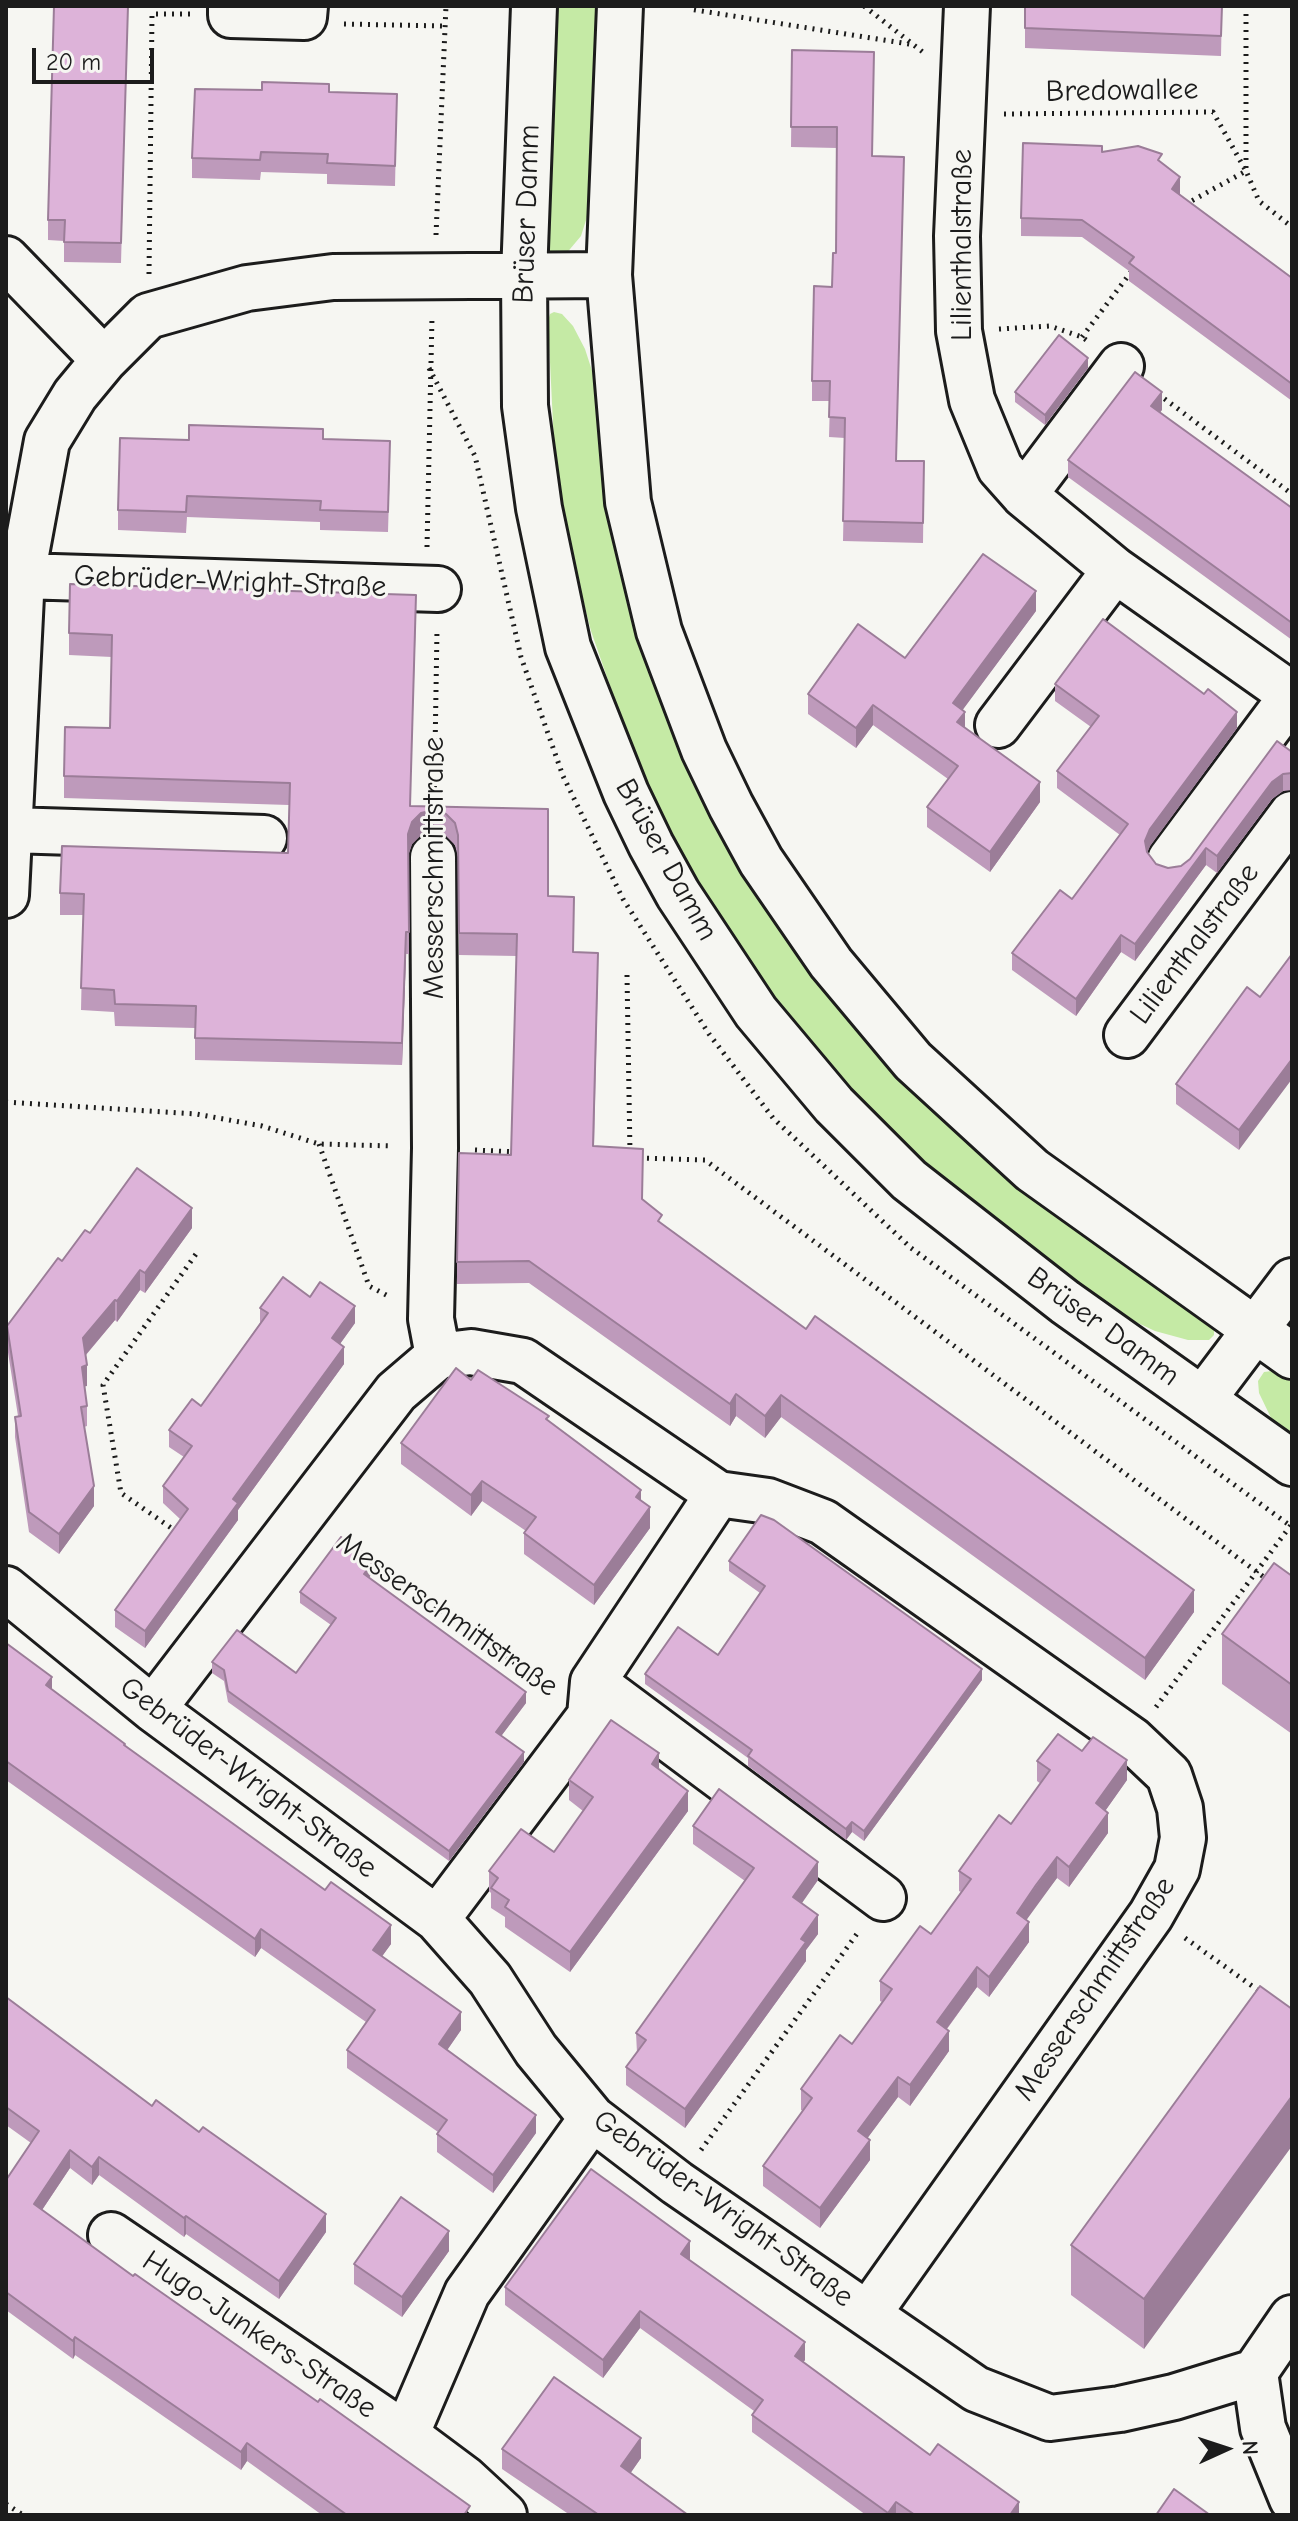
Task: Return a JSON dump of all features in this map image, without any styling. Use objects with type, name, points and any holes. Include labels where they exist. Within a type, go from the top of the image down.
[{"type":"street","name":"Brüser Damm","points":[[534,6],[524,276],[525,406],[539,508],[568,647],[626,793],[678,894],[756,1012],[797,1063],[909,1180],[1065,1302],[1292,1463]]},
{"type":"street","points":[[620,6],[609,275],[628,502],[659,631],[704,750],[761,861],[831,963],[913,1061],[1032,1170],[1292,1356]]},
{"type":"street","name":"Lilienthalstraße","points":[[967,6],[957,236],[959,331],[972,400],[1000,468],[1024,495],[1115,570],[1292,696]]},
{"type":"street","points":[[231,10],[304,12]]},
{"type":"street","points":[[6,259],[104,360]]},
{"type":"street","points":[[6,895],[22,576],[47,441],[75,395],[104,360],[148,316],[247,288],[333,277],[609,275]]},
{"type":"street","points":[[1024,495],[1121,366]]},
{"type":"street","points":[[998,725],[1115,570]]},
{"type":"street","name":"Gebrüder-Wright-Straße","points":[[22,576],[438,589]]},
{"type":"street","points":[[1170,860],[1292,696]]},
{"type":"street","name":"Lilienthalstraße","points":[[1127,1035],[1292,814]]},
{"type":"street","points":[[10,830],[264,838]]},
{"type":"street","name":"Messerschmittstraße","points":[[153,1709],[434,1338],[433,857]]},
{"type":"street","points":[[1203,1399],[1292,1281]]},
{"type":"street","name":"Messerschmittstraße","points":[[434,1338],[471,1352],[523,1361],[718,1494],[768,1501],[823,1522],[1132,1740],[1169,1775],[1180,1808],[1183,1838],[1177,1869],[1151,1915],[868,2314]]},
{"type":"street","name":"Messerschmittstraße","points":[[437,1919],[592,1699],[718,1494]]},
{"type":"street","name":"Gebrüder-Wright-Straße","points":[[6,1589],[153,1709],[437,1919],[490,1979],[536,2050],[592,2118],[677,2183],[976,2389],[1050,2418],[1120,2409],[1174,2397],[1255,2372]]},
{"type":"street","name":"Messerschmittstraße","points":[[592,1699],[883,1898]]},
{"type":"street","name":"Hugo-Junkers-Straße","points":[[406,2435],[467,2293],[592,2118]]},
{"type":"street","name":"Hugo-Junkers-Straße","points":[[111,2235],[406,2435],[465,2479],[504,2515]]},
{"type":"street","points":[[1292,2318],[1255,2372],[1263,2428],[1292,2499]]},
{"type":"path","name":"Messerschmittstraße","points":[[433,857],[438,589],[427,570],[429,368],[446,6]]},
{"type":"path","points":[[689,6],[689,9],[916,46]]},
{"type":"path","name":"Bredowallee","points":[[1246,6],[1246,171]]},
{"type":"path","points":[[148,316],[152,14],[231,10]]},
{"type":"path","points":[[304,12],[328,24],[444,26]]},
{"type":"path","name":"Bredowallee","points":[[963,114],[1213,112],[1259,201],[1292,227]]},
{"type":"path","points":[[1180,207],[1246,171]]},
{"type":"path","points":[[1082,337],[1131,272]]},
{"type":"path","points":[[627,975],[630,1158],[705,1160],[1280,1588]]},
{"type":"path","points":[[6,1102],[196,1114],[262,1126],[319,1144],[520,1152]]},
{"type":"path","points":[[319,1144],[369,1286],[434,1338]]},
{"type":"path","points":[[185,1538],[121,1493],[103,1385],[196,1254]]},
{"type":"path","points":[[1132,1740],[1291,1526]]},
{"type":"path","name":"Messerschmittstraße","points":[[365,1557],[592,1699]]},
{"type":"path","points":[[677,2183],[883,1898]]},
{"type":"path","points":[[1151,1915],[1267,1997]]},
{"type":"path","points":[[6,2504],[23,2515]]},
{"type":"green space","points":[[554,6],[598,6],[593,198],[581,236],[565,255],[552,254],[547,246]]},
{"type":"green space","points":[[554,312],[562,314],[573,326],[585,349],[595,380],[595,403],[611,520],[636,633],[682,758],[727,845],[779,930],[843,1015],[932,1108],[1214,1326],[1214,1335],[1209,1340],[1188,1340],[1155,1331],[1125,1317],[984,1211],[912,1150],[847,1084],[784,1011],[741,954],[666,825],[632,749],[591,631],[569,545],[554,444],[548,321]]},
{"type":"green space","points":[[1272,1371],[1292,1382],[1292,1438],[1273,1422],[1259,1393],[1258,1381],[1264,1372]]},
{"type":"building","points":[[54,6],[128,6],[121,243],[64,242],[65,220],[48,220]]},
{"type":"building","points":[[1025,6],[1222,6],[1221,36],[1025,28]]},
{"type":"building","points":[[792,50],[874,52],[872,156],[904,157],[896,461],[924,461],[923,523],[843,521],[845,418],[829,417],[830,381],[812,381],[814,286],[832,287],[833,253],[836,253],[837,127],[791,127]]},
{"type":"building","points":[[262,82],[329,84],[329,92],[397,94],[395,166],[327,163],[328,154],[261,152],[260,160],[192,158],[195,89],[262,90]]},
{"type":"building","points":[[1023,143],[1102,146],[1102,152],[1138,146],[1162,154],[1158,160],[1180,177],[1172,189],[1292,278],[1292,384],[1129,263],[1134,257],[1082,220],[1021,218]]},
{"type":"building","points":[[1059,335],[1088,358],[1045,415],[1015,392]]},
{"type":"building","points":[[1135,372],[1162,392],[1151,406],[1292,508],[1292,623],[1068,460]]},
{"type":"building","points":[[189,425],[323,429],[323,439],[390,441],[388,512],[320,510],[321,501],[187,496],[186,512],[118,510],[120,438],[189,440]]},
{"type":"building","points":[[983,554],[1036,591],[953,703],[965,712],[957,722],[1040,782],[990,852],[927,807],[958,766],[873,705],[856,728],[808,694],[858,624],[905,658]]},
{"type":"building","points":[[70,584],[416,595],[410,806],[548,809],[548,896],[574,897],[573,952],[598,953],[593,1146],[643,1149],[642,1199],[662,1215],[658,1221],[806,1329],[815,1316],[1194,1590],[1145,1658],[781,1395],[765,1416],[736,1394],[730,1404],[529,1261],[457,1262],[459,1153],[511,1155],[517,934],[459,933],[458,835],[455,823],[446,814],[434,810],[421,813],[412,822],[408,834],[409,932],[406,932],[402,1043],[195,1038],[196,1006],[115,1004],[114,990],[81,988],[84,894],[60,893],[62,846],[288,853],[290,783],[64,776],[65,727],[110,728],[112,635],[69,633]]},
{"type":"building","points":[[1103,619],[1204,694],[1208,689],[1237,712],[1150,829],[1145,841],[1147,852],[1156,864],[1168,868],[1181,866],[1190,859],[1277,741],[1292,752],[1292,773],[1283,774],[1272,782],[1217,856],[1206,848],[1135,944],[1121,935],[1076,999],[1012,953],[1060,890],[1072,899],[1128,824],[1057,771],[1099,716],[1055,684]]},
{"type":"building","points":[[1292,954],[1292,1059],[1239,1130],[1176,1084],[1247,987],[1260,997]]},
{"type":"building","points":[[137,1168],[192,1208],[145,1273],[140,1270],[83,1338],[87,1365],[82,1367],[87,1406],[81,1407],[94,1486],[59,1534],[29,1512],[15,1417],[21,1416],[7,1326],[58,1258],[62,1261],[85,1230],[90,1233]]},
{"type":"building","points":[[283,1277],[310,1297],[320,1282],[355,1306],[332,1338],[344,1347],[233,1499],[238,1503],[145,1631],[115,1610],[188,1509],[163,1486],[192,1446],[169,1430],[192,1399],[201,1406],[268,1313],[260,1308]]},
{"type":"building","points":[[456,1368],[471,1380],[478,1370],[549,1416],[546,1419],[641,1490],[636,1497],[650,1507],[594,1585],[524,1533],[536,1517],[482,1481],[471,1495],[401,1443]]},
{"type":"building","points":[[761,1515],[774,1520],[982,1669],[864,1831],[852,1822],[846,1829],[748,1756],[752,1750],[645,1674],[678,1627],[718,1655],[765,1586],[729,1561]]},
{"type":"building","points":[[341,1537],[374,1560],[364,1574],[526,1692],[496,1732],[524,1752],[449,1851],[228,1691],[224,1670],[212,1662],[237,1630],[296,1673],[336,1618],[300,1592]]},
{"type":"building","points":[[1274,1563],[1292,1576],[1292,1685],[1222,1634]]},
{"type":"building","points":[[6,1643],[52,1677],[46,1685],[124,1745],[325,1890],[331,1882],[391,1925],[373,1950],[461,2012],[439,2044],[536,2115],[493,2175],[437,2134],[447,2120],[347,2050],[375,2010],[261,1929],[255,1939],[6,1761]]},
{"type":"building","points":[[611,1720],[659,1753],[652,1764],[688,1791],[570,1952],[505,1907],[509,1900],[491,1888],[498,1878],[489,1871],[521,1829],[554,1852],[593,1797],[569,1780]]},
{"type":"building","points":[[1058,1734],[1082,1751],[1093,1737],[1127,1760],[1096,1803],[1108,1813],[1069,1867],[1057,1857],[1036,1885],[1017,1913],[1029,1922],[989,1977],[977,1967],[937,2022],[949,2031],[910,2085],[898,2077],[858,2131],[870,2140],[820,2208],[763,2166],[812,2098],[801,2089],[840,2035],[852,2044],[892,1989],[880,1981],[920,1926],[931,1934],[971,1879],[959,1871],[999,1815],[1011,1824],[1050,1770],[1037,1761]]},
{"type":"building","points":[[719,1789],[818,1862],[793,1897],[818,1915],[801,1939],[806,1942],[685,2109],[626,2067],[646,2040],[636,2033],[754,1868],[693,1826]]},
{"type":"building","points":[[1260,1986],[1292,2009],[1292,2096],[1144,2299],[1071,2245]]},
{"type":"building","points":[[6,1997],[152,2106],[156,2100],[199,2132],[203,2127],[326,2214],[279,2281],[99,2157],[92,2167],[70,2150],[34,2204],[133,2276],[135,2274],[318,2402],[320,2399],[470,2506],[464,2515],[347,2515],[247,2443],[241,2452],[75,2337],[73,2341],[6,2292],[6,2180],[39,2131],[6,2107]]},
{"type":"building","points":[[591,2169],[690,2241],[681,2254],[805,2342],[795,2356],[930,2455],[938,2444],[1019,2502],[1010,2515],[915,2515],[896,2502],[888,2513],[752,2415],[763,2400],[640,2311],[603,2360],[505,2287]]},
{"type":"building","points":[[401,2197],[449,2231],[402,2297],[354,2264]]},
{"type":"building","points":[[554,2377],[641,2438],[621,2466],[688,2515],[599,2515],[502,2449]]},
{"type":"building","points":[[1174,2489],[1210,2515],[1156,2515]]}]
